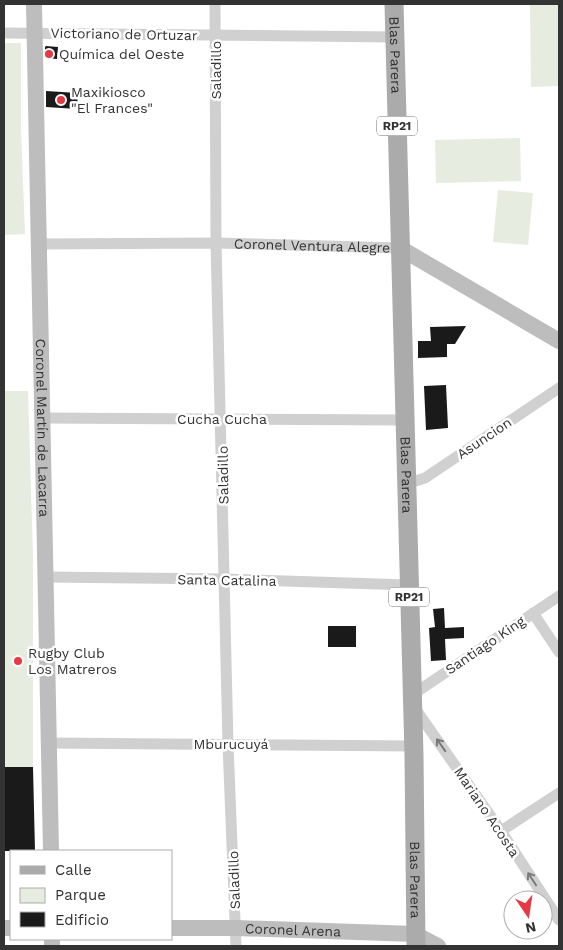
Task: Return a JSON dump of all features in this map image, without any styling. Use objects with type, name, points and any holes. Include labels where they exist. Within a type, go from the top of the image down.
[{"type":"main road","name":"Blas Parera","points":[[394,4],[414,746],[416,940]]},
{"type":"street","name":"Coronel Martín de Lacarra","points":[[34,4],[51,850]]},
{"type":"street","name":"Saladillo","points":[[215,4],[216,243],[228,744],[236,946]]},
{"type":"street","name":"Victoriano de Ortuzar","points":[[4,33],[394,37]]},
{"type":"street","name":"Coronel Ventura Alegre","points":[[38,244],[216,243],[400,248],[559,341]]},
{"type":"street","name":"Asuncion","points":[[406,484],[425,478],[559,388]]},
{"type":"street","name":"Cucha Cucha","points":[[41,418],[404,420]]},
{"type":"street","name":"Santa Catalina","points":[[46,577],[225,579],[409,585]]},
{"type":"street","name":"Santiago King","points":[[412,700],[559,596]]},
{"type":"street","points":[[533,613],[559,652]]},
{"type":"street","name":"Mariano Acosta","points":[[412,700],[559,920]]},
{"type":"street","name":"Mburucuyá","points":[[49,743],[414,746]]},
{"type":"street","points":[[501,831],[559,793]]},
{"type":"street","name":"Coronel Arena","points":[[172,928],[236,928],[416,940]]},
{"type":"street","points":[[416,940],[438,946]]},
{"type":"green space","points":[[530,4],[559,4],[559,86],[531,87]]},
{"type":"green space","points":[[4,43],[21,43],[21,130],[25,234],[4,235]]},
{"type":"green space","points":[[520,138],[521,181],[436,183],[435,140]]},
{"type":"green space","points":[[498,190],[533,193],[528,245],[493,242]]},
{"type":"green space","name":"Rugby Club Los Matreros","points":[[4,391],[28,391],[33,556],[33,767],[4,767]]},
{"type":"building","name":"Química del Oeste","points":[[46,46],[58,47],[57,59],[45,58]]},
{"type":"building","name":"Maxikiosco \"El Frances\"","points":[[46,91],[78,93],[77,109],[46,107]]},
{"type":"building","points":[[466,326],[455,344],[447,344],[447,357],[418,358],[418,341],[431,341],[430,327]]},
{"type":"building","points":[[446,385],[448,428],[426,430],[424,386]]},
{"type":"building","points":[[444,608],[445,628],[464,627],[464,638],[445,639],[446,660],[431,661],[429,628],[435,627],[433,609]]},
{"type":"building","points":[[328,626],[356,626],[356,647],[328,647]]},
{"type":"building","points":[[4,767],[33,767],[35,850],[4,851]]},
{"type":"place","name":"Química del Oeste","points":[[49,54]]},
{"type":"place","name":"Maxikiosco \"El Frances\"","points":[[61,100]]},
{"type":"place","name":"Rugby Club Los Matreros","points":[[18,661]]}]
